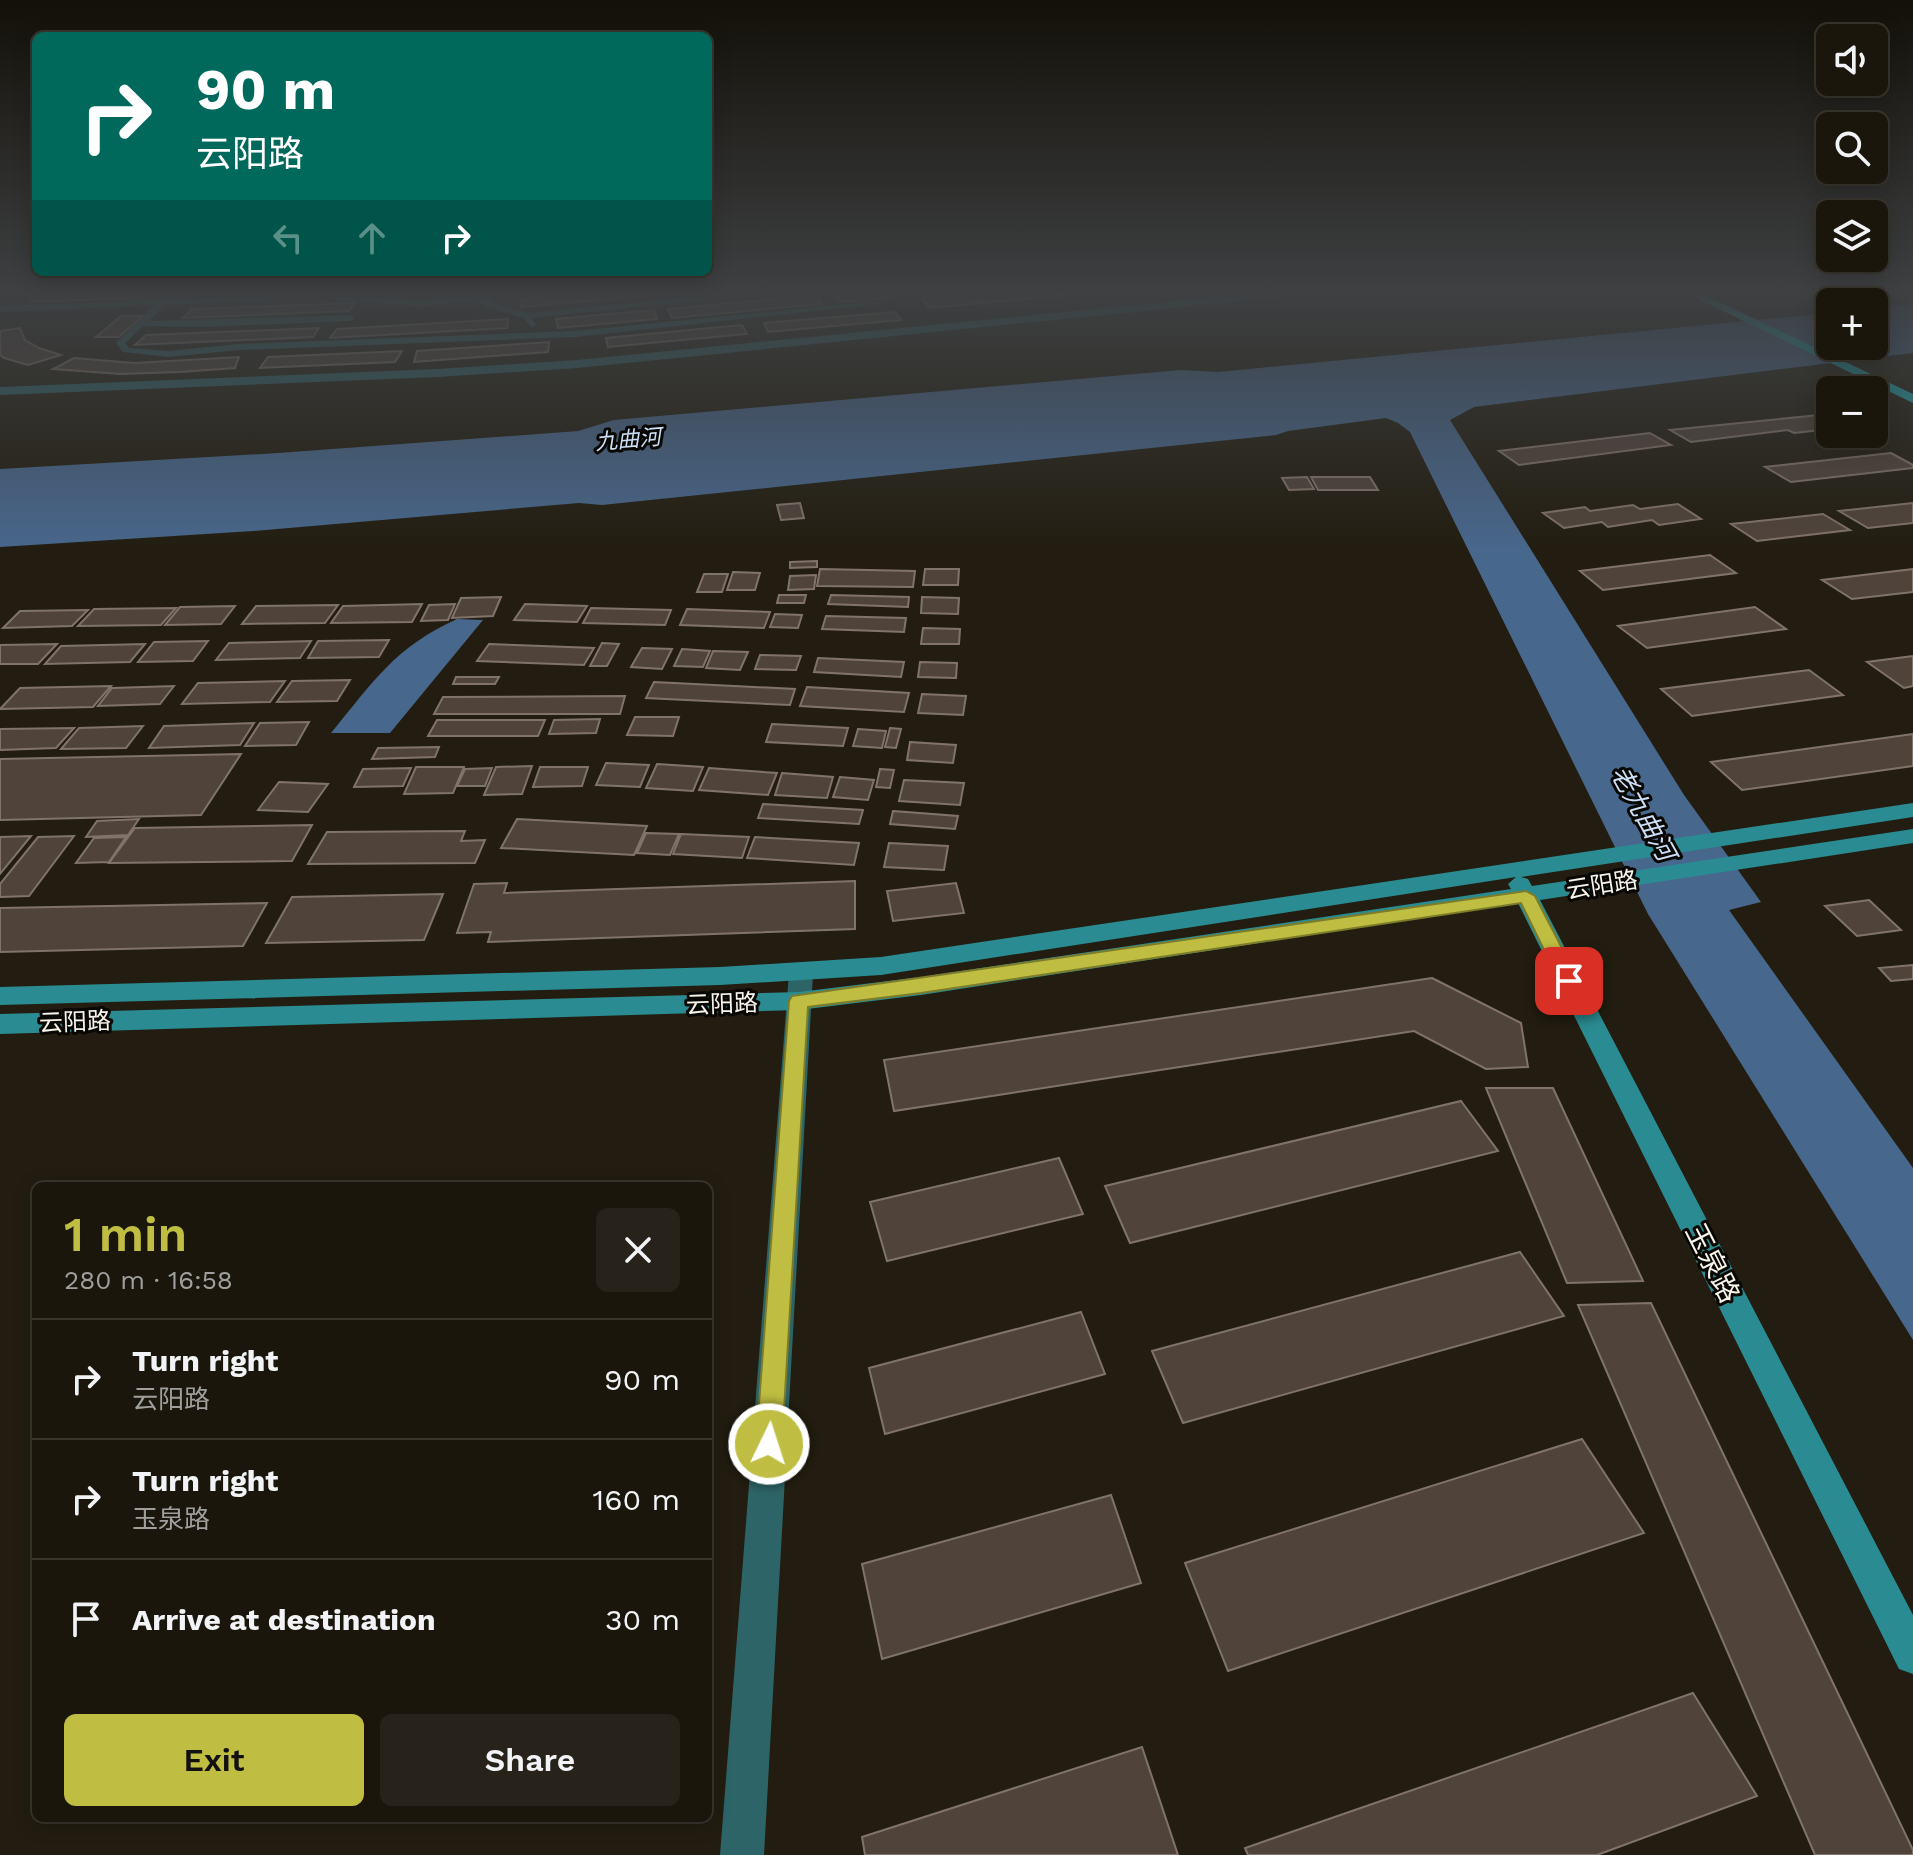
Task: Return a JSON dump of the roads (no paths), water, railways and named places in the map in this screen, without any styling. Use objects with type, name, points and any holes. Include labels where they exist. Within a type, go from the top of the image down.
[{"type":"main road","points":[[1888,392],[1913,399]]},
{"type":"main road","points":[[1888,396],[1913,414]]},
{"type":"street","points":[[0,391],[326,378]]},
{"type":"street","name":"云阳路","points":[[1520,884],[1604,856],[1913,810]]},
{"type":"street","name":"云阳路","points":[[0,996],[921,986],[1520,884],[1617,882],[1913,836]]},
{"type":"street","name":"玉泉路","points":[[1520,884],[1913,1655]]},
{"type":"street","points":[[742,1855],[800,987]]},
{"type":"street","name":"云阳路","points":[[0,1024],[800,987]]},
{"type":"water","points":[[1095,378],[1713,378],[1474,407],[1450,420],[1684,795],[1761,902],[1729,910],[1913,1168],[1913,1340],[1648,914],[1410,432],[1386,418],[1276,435],[602,505],[579,503],[253,531],[0,547],[0,469],[578,431],[614,420]]},
{"type":"water","points":[[457,619],[483,620],[390,733],[331,733],[386,667],[417,642]]},
{"type":"water label","name":"九曲河","points":[[628,439]]},
{"type":"water label","name":"老九曲河","points":[[1643,813]]}]
